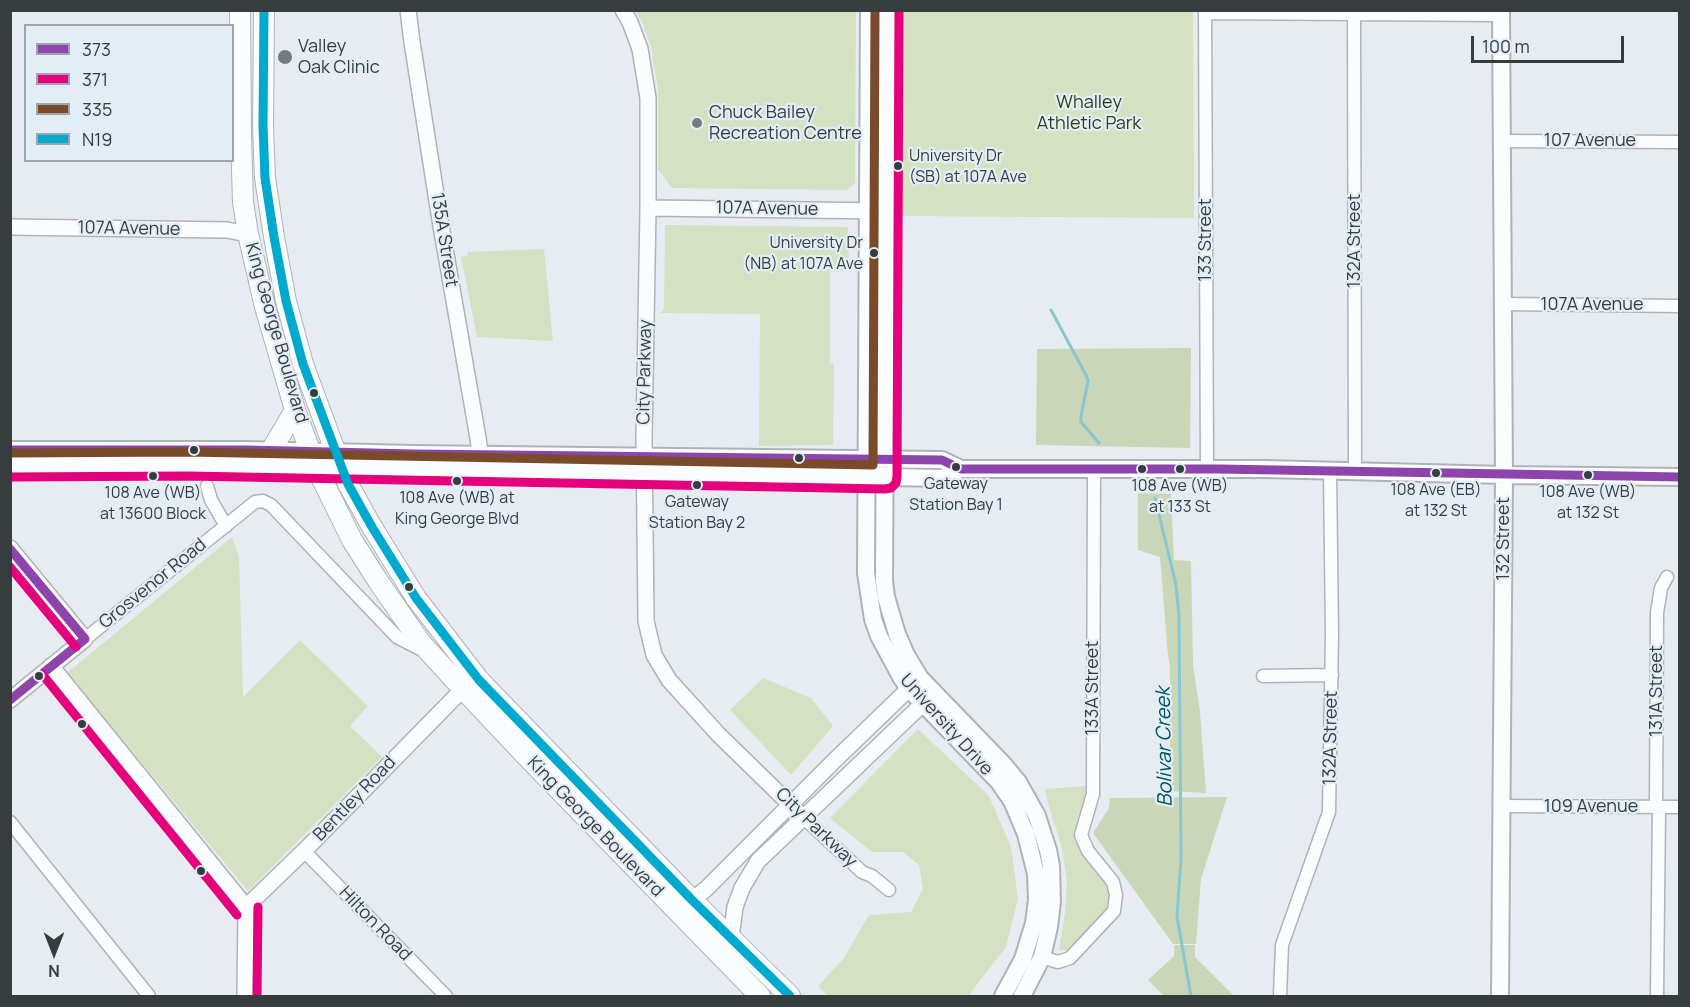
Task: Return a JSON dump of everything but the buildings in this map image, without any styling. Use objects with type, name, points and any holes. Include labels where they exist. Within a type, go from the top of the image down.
[{"type":"main road","name":"King George Boulevard","points":[[240,10],[243,202],[248,234],[265,307],[295,410],[313,460],[352,540],[421,643],[760,996]]},
{"type":"main road","name":"University Drive","points":[[869,10],[869,211],[876,476],[866,573],[873,619],[885,648],[999,782],[1012,801],[1032,854],[1036,874],[1037,900],[1034,923],[1023,959],[1003,996]]},
{"type":"main road","name":"University Drive","points":[[876,459],[886,211],[887,10]]},
{"type":"main road","name":"King George Boulevard","points":[[264,11],[265,178],[286,301],[303,364],[338,460],[372,527],[416,598],[479,680],[692,900],[790,996]]},
{"type":"main road","name":"132 Street","points":[[1500,996],[1504,475],[1501,13]]},
{"type":"main road","points":[[271,451],[295,410]]},
{"type":"main road","points":[[10,450],[271,451],[313,460]]},
{"type":"main road","points":[[10,465],[188,464],[313,460],[645,464],[876,459],[942,460],[961,469],[1207,469],[1680,477]]},
{"type":"main road","points":[[645,464],[943,478],[961,469]]},
{"type":"main road","name":"University Drive","points":[[929,699],[1004,765],[1023,790],[1037,816],[1048,850],[1052,884],[1049,927],[1042,957],[1022,996]]},
{"type":"street","name":"135A Street","points":[[408,10],[440,220],[481,462]]},
{"type":"street","name":"City Parkway","points":[[622,10],[630,22],[640,49],[646,85],[648,208],[644,357],[646,621],[654,655],[669,680],[701,717],[862,872],[872,876],[889,890]]},
{"type":"street","points":[[1205,12],[1501,13]]},
{"type":"street","name":"133 Street","points":[[1205,12],[1207,469]]},
{"type":"street","name":"132A Street","points":[[1354,12],[1355,471]]},
{"type":"street","name":"107 Avenue","points":[[1502,141],[1680,141]]},
{"type":"street","name":"107A Avenue","points":[[648,208],[886,211]]},
{"type":"street","name":"107A Avenue","points":[[10,227],[227,230],[248,234]]},
{"type":"street","name":"107A Avenue","points":[[1504,304],[1680,306]]},
{"type":"street","name":"133A Street","points":[[1042,957],[1058,962],[1070,958],[1114,911],[1116,895],[1113,882],[1088,851],[1081,835],[1093,794],[1094,469]]},
{"type":"street","name":"132A Street","points":[[1280,996],[1282,945],[1329,812],[1332,675],[1330,471]]},
{"type":"street","points":[[207,486],[211,500],[226,526]]},
{"type":"street","name":"Grosvenor Road","points":[[10,700],[255,502],[263,501],[271,505]]},
{"type":"street","name":"King George Boulevard","points":[[271,505],[397,637],[433,656]]},
{"type":"street","points":[[10,548],[85,639]]},
{"type":"street","name":"131A Street","points":[[1657,996],[1657,613],[1661,588],[1668,577]]},
{"type":"street","points":[[51,666],[246,907],[245,996]]},
{"type":"street","points":[[1263,675],[1332,675]]},
{"type":"street","points":[[692,900],[706,889],[914,683]]},
{"type":"street","name":"Bentley Road","points":[[246,907],[463,689]]},
{"type":"street","points":[[731,937],[735,907],[742,888],[758,861],[929,699]]},
{"type":"street","name":"109 Avenue","points":[[1502,806],[1680,807]]},
{"type":"street","points":[[10,822],[149,996]]},
{"type":"street","name":"Hilton Road","points":[[304,851],[446,996]]},
{"type":"green space","points":[[636,11],[856,11],[855,183],[847,190],[672,188],[658,169],[658,89],[651,47]]},
{"type":"green space","name":"Whalley Athletic Park","points":[[899,11],[1193,11],[1194,218],[898,216]]},
{"type":"green space","points":[[665,225],[848,227],[849,271],[830,272],[830,363],[834,364],[833,445],[759,446],[760,314],[661,313],[664,308]]},
{"type":"green space","points":[[544,249],[553,341],[477,337],[461,256],[468,256],[467,252]]},
{"type":"green space","points":[[1191,348],[1190,448],[1036,445],[1037,349]]},
{"type":"green space","points":[[1138,493],[1171,494],[1174,560],[1191,561],[1193,665],[1200,712],[1206,793],[1170,791],[1170,667],[1160,557],[1138,550]]},
{"type":"green space","points":[[232,537],[239,557],[243,697],[300,640],[368,706],[350,726],[382,757],[248,891],[67,673]]},
{"type":"green space","points":[[763,678],[811,698],[833,726],[791,775],[730,710]]},
{"type":"green space","points":[[918,729],[989,796],[1011,847],[1018,899],[1006,947],[968,996],[828,996],[818,986],[844,958],[869,915],[911,912],[923,889],[919,865],[903,852],[872,852],[830,818]]},
{"type":"green space","points":[[1085,786],[1088,790],[1077,820],[1074,840],[1112,890],[1110,910],[1070,950],[1059,950],[1067,881],[1061,844],[1045,789]]},
{"type":"green space","points":[[1227,797],[1201,879],[1196,944],[1173,944],[1093,833],[1109,808],[1110,798]]},
{"type":"green space","points":[[1174,945],[1195,945],[1195,957],[1234,996],[1164,996],[1148,980],[1174,956]]},
{"type":"waterway","name":"Bolivar Creek","points":[[1051,310],[1086,375],[1088,381],[1081,422],[1099,443]]},
{"type":"waterway","name":"Bolivar Creek","points":[[1155,498],[1176,585],[1179,616],[1181,858],[1177,917],[1191,996]]},
{"type":"transit line","name":"N19","points":[[264,10],[265,178],[274,237],[286,301],[303,364],[348,484],[416,598],[479,680],[692,900],[790,996]]},
{"type":"transit line","name":"335","points":[[10,453],[188,452],[873,465],[875,10]]},
{"type":"transit line","name":"371","points":[[10,477],[188,476],[891,488],[896,483],[897,477],[899,10]]},
{"type":"transit line","name":"373","points":[[10,450],[246,450],[942,460],[961,469],[1219,469],[1680,477]]},
{"type":"transit line","name":"373","points":[[10,549],[85,639]]},
{"type":"transit line","name":"371","points":[[10,567],[76,647]]},
{"type":"transit line","name":"373","points":[[10,700],[85,639]]},
{"type":"transit line","name":"371","points":[[42,674],[237,915]]},
{"type":"transit line","name":"371","points":[[257,996],[258,907]]},
{"type":"place","name":"Valley Oak Clinic","points":[[285,57]]},
{"type":"place","name":"Chuck Bailey Recreation Centre","points":[[697,123]]},
{"type":"place","name":"University Dr (SB) at 107A Ave","points":[[898,166]]},
{"type":"place","name":"University Dr (NB) at 107A Ave","points":[[874,253]]},
{"type":"place","name":"Gateway Station Bay 1","points":[[956,467]]},
{"type":"place","name":"108 Ave (WB) at 133 St","points":[[1180,469]]},
{"type":"place","name":"108 Ave (EB) at 132 St","points":[[1436,473]]},
{"type":"place","name":"108 Ave (WB) at 132 St","points":[[1588,475]]},
{"type":"place","name":"108 Ave (WB) at 13600 Block","points":[[153,476]]},
{"type":"place","name":"108 Ave (WB) at King George Blvd","points":[[457,481]]},
{"type":"place","name":"Gateway Station Bay 2","points":[[697,485]]}]
